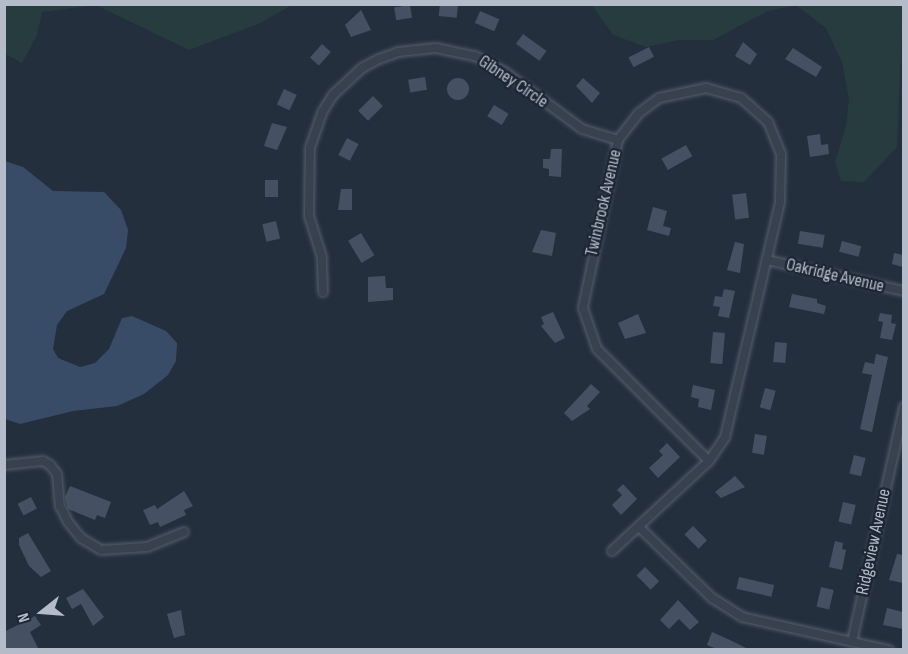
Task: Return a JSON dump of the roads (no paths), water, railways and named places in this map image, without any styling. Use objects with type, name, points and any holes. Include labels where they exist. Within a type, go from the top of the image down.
[{"type":"street","name":"Gibney Circle","points":[[323,292],[322,257],[309,216],[310,148],[323,111],[333,95],[362,68],[379,58],[407,50],[436,48],[475,56],[506,72],[582,129],[618,140]]},
{"type":"street","name":"Twinbrook Avenue","points":[[612,551],[709,461],[725,437],[735,403],[767,260],[783,166],[774,132],[751,105],[730,93],[706,88],[670,93],[639,113],[618,140],[584,296],[588,330],[597,349],[709,461]]},
{"type":"street","name":"Oakridge Avenue","points":[[767,260],[903,291]]},
{"type":"street","name":"Ridgeview Avenue","points":[[852,642],[903,407]]},
{"type":"street","points":[[4,465],[43,461],[50,465],[57,474],[60,506],[68,522],[81,538],[101,550],[147,547],[184,532]]},
{"type":"street","points":[[639,528],[731,611],[765,623],[889,650]]},
{"type":"water","points":[[5,161],[23,167],[53,191],[104,192],[121,210],[128,230],[126,248],[104,294],[67,311],[57,325],[53,349],[58,358],[80,367],[95,363],[109,349],[122,318],[132,316],[166,331],[177,343],[176,361],[168,375],[144,394],[117,406],[73,411],[20,424],[5,419]]}]
